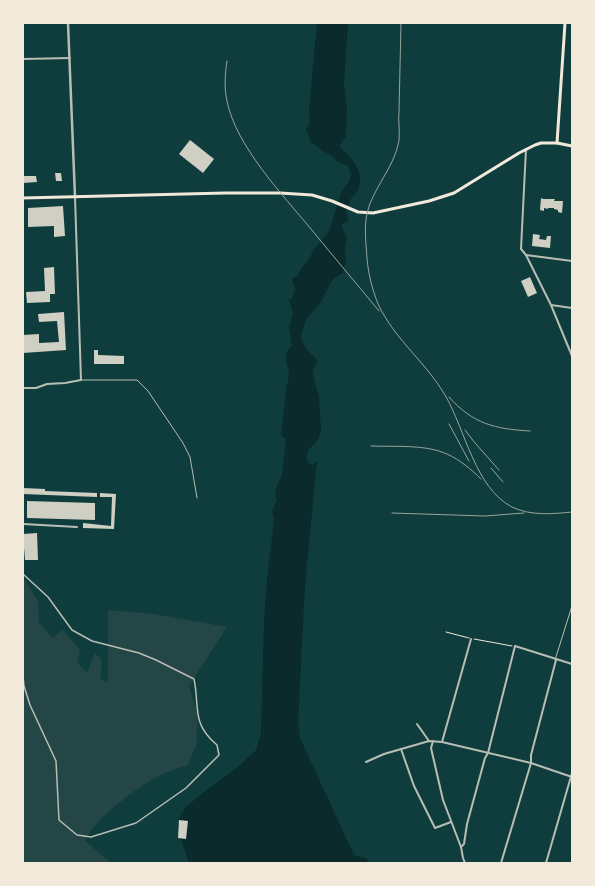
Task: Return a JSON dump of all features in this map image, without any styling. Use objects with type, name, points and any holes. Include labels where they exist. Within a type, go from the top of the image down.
[{"type":"main road","points":[[556,143],[565,23]]},
{"type":"main road","points":[[23,198],[263,193],[312,196],[332,201],[358,212],[373,213],[441,198],[463,188],[526,149],[541,143],[556,143],[572,146]]},
{"type":"street","points":[[23,388],[36,388],[47,384],[81,380],[68,23]]},
{"type":"street","points":[[23,59],[70,58]]},
{"type":"street","points":[[526,149],[521,249],[526,255],[551,305],[572,356]]},
{"type":"street","points":[[526,255],[572,261]]},
{"type":"street","points":[[551,305],[572,308]]},
{"type":"street","points":[[23,524],[77,527]]},
{"type":"street","points":[[23,574],[48,597],[72,630],[92,641],[139,653],[194,678],[200,724],[207,736],[217,745],[219,755],[186,788],[136,823],[91,838],[77,835],[59,820],[56,760],[30,705],[24,686],[23,676]]},
{"type":"street","points":[[442,742],[471,639]]},
{"type":"street","points":[[461,847],[464,844],[467,824],[485,758],[488,753],[515,646],[572,664]]},
{"type":"street","points":[[501,863],[531,763],[531,755],[556,660]]},
{"type":"street","points":[[417,724],[429,741]]},
{"type":"street","points":[[433,741],[431,748],[443,800],[461,847],[465,863]]},
{"type":"street","points":[[366,762],[401,749],[433,741],[531,763],[572,777]]},
{"type":"street","points":[[401,749],[414,786],[435,828],[451,822]]},
{"type":"street","points":[[546,863],[572,773]]},
{"type":"lane","points":[[81,380],[137,380],[148,391],[183,443],[190,458],[197,498]]},
{"type":"lane","points":[[556,660],[572,606]]},
{"type":"path","points":[[446,632],[471,639],[515,646]]},
{"type":"shaded area","points":[[317,23],[348,23],[344,83],[347,107],[346,136],[339,146],[356,165],[359,171],[360,183],[358,190],[350,200],[346,212],[349,220],[341,225],[347,237],[345,248],[346,260],[343,273],[333,279],[319,305],[306,319],[301,337],[306,349],[318,361],[313,369],[314,380],[319,396],[321,431],[318,440],[309,449],[306,458],[309,463],[313,465],[317,461],[305,585],[298,723],[300,738],[354,855],[368,859],[366,863],[189,863],[180,836],[179,818],[185,808],[238,767],[256,750],[261,733],[264,621],[274,520],[272,511],[277,500],[275,493],[277,485],[282,475],[286,439],[281,435],[289,378],[286,355],[292,345],[289,329],[293,313],[289,300],[292,298],[295,289],[292,279],[298,275],[313,251],[327,235],[341,192],[349,182],[351,175],[348,166],[338,162],[332,156],[311,142],[306,129],[310,122],[309,110]]},
{"type":"shaded area","points":[[23,577],[38,601],[39,622],[53,638],[63,630],[80,650],[77,662],[87,673],[95,653],[102,661],[100,678],[108,683],[108,610],[154,614],[227,627],[189,686],[198,715],[196,746],[187,766],[174,769],[161,775],[136,790],[110,810],[99,821],[85,841],[111,863],[23,863]]},
{"type":"building","points":[[190,140],[214,159],[203,173],[179,154]]},
{"type":"building","points":[[55,173],[61,173],[62,181],[56,181]]},
{"type":"building","points":[[23,176],[36,176],[37,182],[23,183]]},
{"type":"building","points":[[541,198],[555,199],[554,201],[563,201],[562,213],[558,212],[558,210],[554,208],[544,208],[544,211],[540,210]]},
{"type":"building","points":[[63,206],[65,236],[54,237],[54,226],[28,227],[28,208]]},
{"type":"building","points":[[533,234],[540,235],[539,239],[546,240],[547,236],[551,236],[550,248],[532,246]]},
{"type":"building","points":[[54,267],[55,294],[50,294],[50,302],[27,303],[26,292],[45,291],[44,268]]},
{"type":"building","points":[[530,277],[537,293],[528,297],[521,281]]},
{"type":"building","points":[[64,312],[66,350],[23,353],[23,335],[39,334],[39,343],[59,342],[57,321],[39,322],[38,314]]},
{"type":"building","points":[[94,350],[98,350],[98,355],[124,356],[124,364],[94,364]]},
{"type":"building","points":[[23,488],[45,489],[45,491],[97,493],[97,497],[23,494]]},
{"type":"building","points":[[100,493],[116,494],[114,529],[83,528],[83,523],[111,526],[112,497],[100,497]]},
{"type":"building","points":[[27,501],[95,503],[95,520],[27,518]]},
{"type":"building","points":[[37,533],[38,560],[25,560],[23,534]]},
{"type":"building","points":[[179,820],[188,821],[186,839],[178,838]]},
{"type":"railway","points":[[401,23],[399,141],[393,160],[374,195],[366,218],[368,264],[376,299],[388,322],[430,373],[445,395],[472,457],[489,486],[499,498],[512,507],[526,512],[549,514],[572,512]]},
{"type":"railway","points":[[227,61],[225,81],[227,101],[232,118],[250,152],[274,185],[379,311]]},
{"type":"railway","points":[[449,397],[467,413],[485,423],[506,429],[530,431]]},
{"type":"railway","points":[[449,424],[469,461]]},
{"type":"railway","points":[[465,430],[499,470]]},
{"type":"railway","points":[[371,446],[420,447],[439,451],[452,456],[481,479]]},
{"type":"railway","points":[[491,468],[503,482]]},
{"type":"railway","points":[[392,513],[485,516],[524,513]]}]
